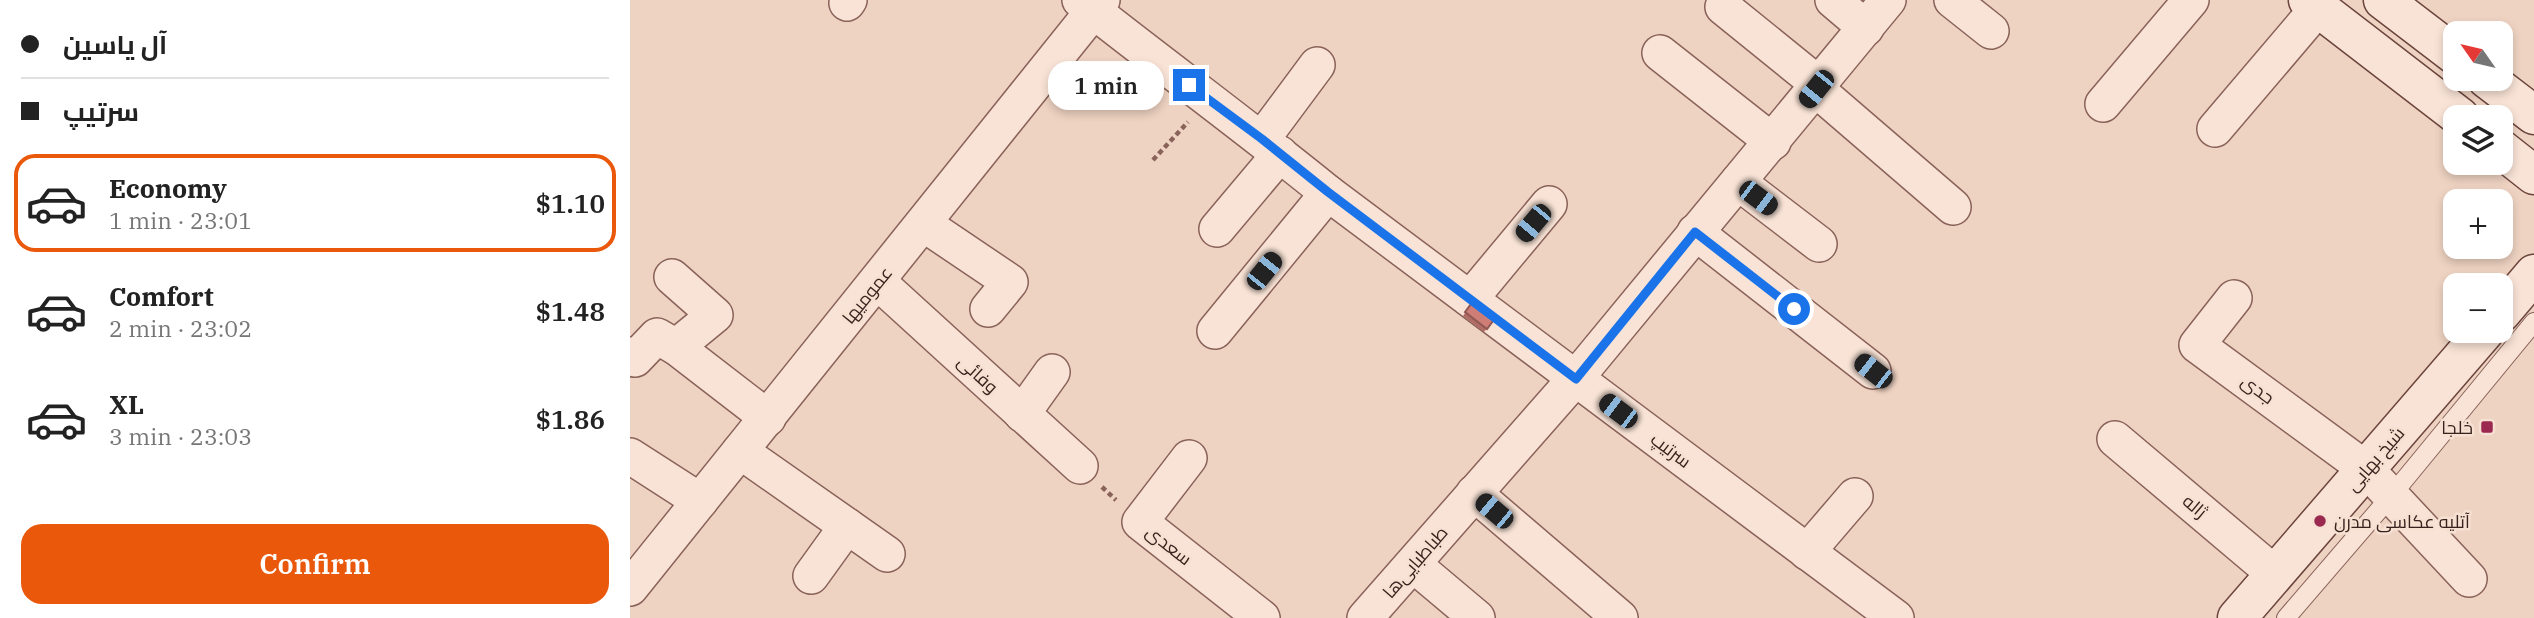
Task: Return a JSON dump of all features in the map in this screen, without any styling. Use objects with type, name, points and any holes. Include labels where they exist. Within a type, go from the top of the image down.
[{"type":"main road","points":[[2383,0],[2443,45]]},
{"type":"main road","points":[[2313,4],[2445,105]]},
{"type":"main road","points":[[2423,88],[2443,65]]},
{"type":"main road","points":[[2503,91],[2534,114]]},
{"type":"main road","points":[[2513,158],[2534,175]]},
{"type":"main road","points":[[2513,299],[2534,274]]},
{"type":"main road","name":"شیخ بهایی","points":[[2237,618],[2275,574],[2379,482],[2477,343]]},
{"type":"street","points":[[1833,0],[1866,28]]},
{"type":"street","name":"طباطبایی‌ها","points":[[1365,618],[1576,379],[1888,0]]},
{"type":"street","points":[[1952,0],[1990,30]]},
{"type":"street","points":[[2103,104],[2191,0]]},
{"type":"street","name":"سرتیپ","points":[[1092,4],[1208,100],[1328,192],[1896,618]]},
{"type":"street","name":"عمومیها","points":[[630,589],[924,224],[1092,4]]},
{"type":"street","points":[[2215,129],[2313,4]]},
{"type":"street","points":[[1723,7],[1812,79],[1816,89],[1953,207]]},
{"type":"street","points":[[1660,53],[1773,142]]},
{"type":"street","points":[[1217,229],[1271,146],[1317,65]]},
{"type":"street","points":[[1738,182],[1819,244]]},
{"type":"street","points":[[1215,331],[1328,192]]},
{"type":"street","points":[[1470,299],[1549,204]]},
{"type":"street","points":[[924,224],[1010,282],[988,309]]},
{"type":"street","points":[[1695,232],[1873,371]]},
{"type":"street","points":[[672,276],[715,315],[676,347]]},
{"type":"street","name":"وفائی","points":[[877,281],[1080,467]]},
{"type":"street","name":"جدی","points":[[2234,298],[2197,345],[2379,482]]},
{"type":"street","points":[[630,355],[635,359],[657,336],[676,347],[768,418]]},
{"type":"street","points":[[1022,414],[1052,372]]},
{"type":"street","name":"ژاله","points":[[2115,439],[2275,574]]},
{"type":"street","points":[[740,451],[887,554]]},
{"type":"street","points":[[630,456],[700,501]]},
{"type":"street","name":"سعدی","points":[[1189,458],[1140,522],[1262,618]]},
{"type":"street","points":[[2379,482],[2469,579]]},
{"type":"street","points":[[1474,493],[1620,618]]},
{"type":"street","points":[[1807,552],[1855,496]]},
{"type":"street","points":[[811,576],[848,526]]},
{"type":"street","points":[[1414,565],[1477,618]]},
{"type":"lane","name":"شیخ بهایی","points":[[2286,618],[2379,482],[2534,322]]},
{"type":"path","points":[[1153,160],[1208,100]]},
{"type":"path","points":[[1080,467],[1140,522]]},
{"type":"building","points":[[1474,300],[1496,317],[1487,329],[1465,312]]},
{"type":"place","name":"خلجا","points":[[2487,427]]},
{"type":"place","name":"آتلیه عکاسی مدرن","points":[[2320,521]]},
{"type":"route","points":[[1189,85],[1576,379],[1695,232],[1794,309]]}]
